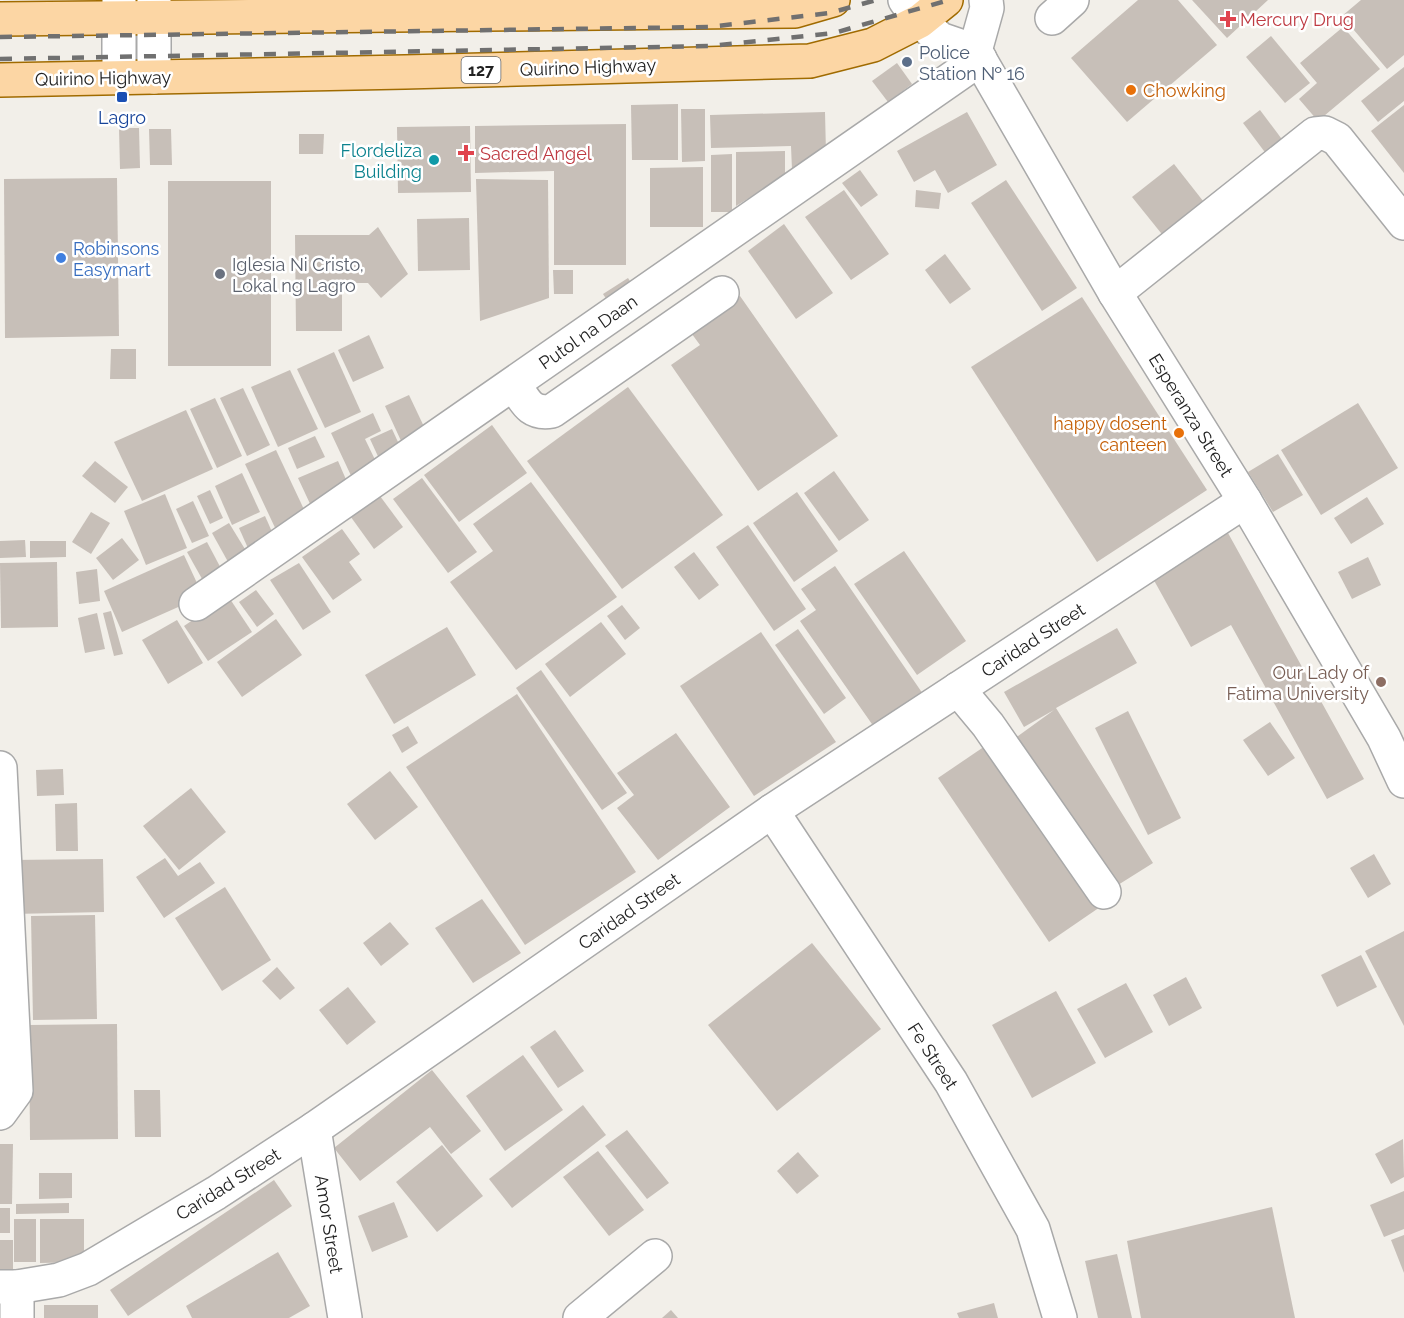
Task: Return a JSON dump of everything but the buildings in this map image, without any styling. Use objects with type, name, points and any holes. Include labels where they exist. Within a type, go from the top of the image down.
[{"type":"main road","points":[[0,19],[119,9],[795,11],[833,0]]},
{"type":"main road","name":"Quirino Highway","points":[[0,80],[810,61],[873,45],[912,11],[946,0]]},
{"type":"street","points":[[912,11],[940,39],[978,55],[987,8],[986,0]]},
{"type":"street","points":[[119,9],[119,78]]},
{"type":"street","points":[[153,9],[154,77]]},
{"type":"street","name":"Esperanza Street","points":[[978,55],[1115,293],[1245,501],[1384,738],[1404,781]]},
{"type":"street","name":"Putol na Daan","points":[[196,604],[514,384],[978,55]]},
{"type":"street","points":[[1115,293],[1315,134],[1325,133],[1337,139],[1404,223]]},
{"type":"street","points":[[514,384],[531,409],[537,412],[552,411],[722,293]]},
{"type":"street","name":"Caridad Street","points":[[11,1298],[88,1269],[216,1193],[314,1129],[772,811],[1245,501]]},
{"type":"street","points":[[958,689],[988,725],[1104,892]]},
{"type":"street","points":[[0,768],[16,1091],[0,1113]]},
{"type":"street","name":"Fe Street","points":[[772,811],[951,1082],[1033,1228],[1060,1318]]},
{"type":"street","name":"Amor Street","points":[[314,1129],[345,1318]]},
{"type":"street","points":[[580,1318],[655,1256]]},
{"type":"railway","points":[[0,37],[708,27],[830,13],[876,0]]},
{"type":"railway","points":[[0,59],[711,46],[834,33],[949,0]]},
{"type":"place","name":"Mercury Drug","points":[[1228,19]]},
{"type":"place","name":"Police Station № 16","points":[[907,62]]},
{"type":"place","name":"Chowking","points":[[1131,90]]},
{"type":"place","name":"Lagro","points":[[122,97]]},
{"type":"place","name":"Sacred Angel","points":[[466,153]]},
{"type":"place","name":"Flordeliza Building","points":[[434,160]]},
{"type":"place","name":"Robinsons Easymart","points":[[61,258]]},
{"type":"place","name":"Iglesia Ni Cristo, Lokal ng Lagro","points":[[220,274]]},
{"type":"place","name":"happy dosent canteen","points":[[1179,433]]},
{"type":"place","name":"Our Lady of Fatima University","points":[[1381,682]]}]
